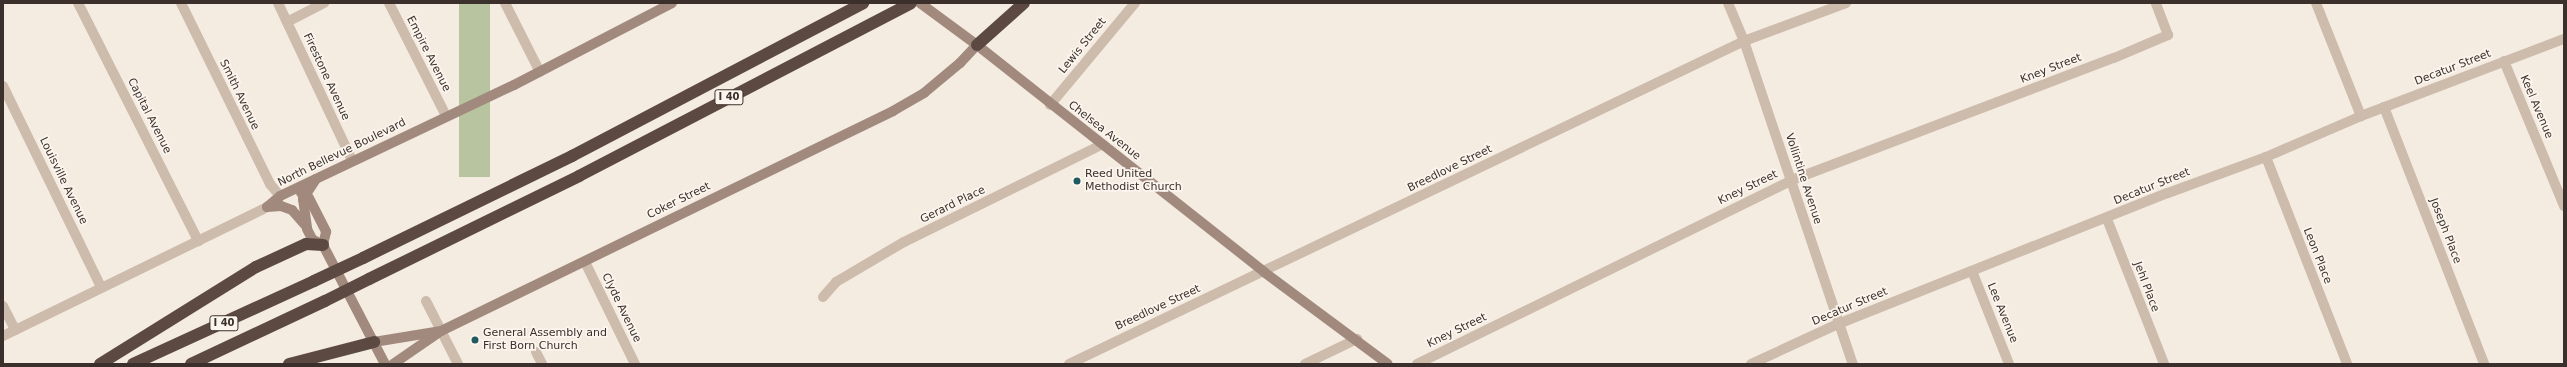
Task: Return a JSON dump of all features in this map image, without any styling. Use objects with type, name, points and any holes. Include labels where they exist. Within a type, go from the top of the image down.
[{"type":"highway","name":"I 40","points":[[133,364],[363,258],[572,156],[863,3]]},
{"type":"highway","name":"I 40","points":[[191,364],[325,301],[579,176],[911,3]]},
{"type":"highway","points":[[977,45],[1024,3]]},
{"type":"highway","points":[[100,364],[256,267],[306,244],[324,245]]},
{"type":"highway","points":[[289,364],[374,342]]},
{"type":"main road","name":"North Bellevue Boulevard","points":[[267,207],[284,194],[352,160],[540,72],[672,3]]},
{"type":"main road","name":"Chelsea Avenue","points":[[920,3],[977,45],[1050,105],[1264,272],[1357,339],[1388,364]]},
{"type":"main road","name":"Coker Street","points":[[374,342],[441,331],[893,111],[924,93],[960,63],[977,45]]},
{"type":"main road","points":[[307,229],[303,206],[305,195],[318,177]]},
{"type":"main road","points":[[284,194],[305,195]]},
{"type":"main road","points":[[305,195],[326,232],[324,245]]},
{"type":"main road","points":[[267,207],[281,206],[292,210],[312,238],[324,245],[385,364]]},
{"type":"main road","points":[[393,364],[441,331]]},
{"type":"street","name":"Capital Avenue","points":[[78,3],[198,241]]},
{"type":"street","name":"Smith Avenue","points":[[181,3],[270,184],[284,194]]},
{"type":"street","name":"Firestone Avenue","points":[[278,3],[352,160]]},
{"type":"street","points":[[287,22],[324,3]]},
{"type":"street","name":"Empire Avenue","points":[[389,3],[446,116]]},
{"type":"street","points":[[505,3],[540,72]]},
{"type":"street","name":"Lewis Street","points":[[1050,105],[1135,3]]},
{"type":"street","name":"Vollintine Avenue","points":[[1728,3],[1744,41],[1792,180],[1838,324],[1853,364]]},
{"type":"street","name":"Breedlove Street","points":[[1069,364],[1744,41],[1846,3]]},
{"type":"street","name":"Kney Street","points":[[1417,364],[1792,180],[2114,58],[2168,35],[2156,3]]},
{"type":"street","points":[[2316,3],[2361,116]]},
{"type":"street","name":"Decatur Street","points":[[1751,364],[1838,324],[2107,219],[2168,193],[2266,157],[2361,116],[2564,39]]},
{"type":"street","name":"Keel Avenue","points":[[2504,61],[2564,206]]},
{"type":"street","name":"Louisville Avenue","points":[[3,86],[101,287]]},
{"type":"street","name":"Joseph Place","points":[[2384,107],[2484,364]]},
{"type":"street","name":"Gerard Place","points":[[823,297],[836,282],[904,242],[1102,145]]},
{"type":"street","name":"Leon Place","points":[[2266,157],[2347,364]]},
{"type":"street","name":"North Bellevue Boulevard","points":[[3,336],[267,207]]},
{"type":"street","name":"Jehl Place","points":[[2107,219],[2164,364]]},
{"type":"street","name":"Clyde Avenue","points":[[585,262],[635,364]]},
{"type":"street","name":"Lee Avenue","points":[[1972,271],[2009,364]]},
{"type":"street","points":[[426,301],[458,364]]},
{"type":"street","points":[[3,306],[15,330]]},
{"type":"street","points":[[1305,364],[1357,339]]},
{"type":"street","points":[[536,352],[542,364]]},
{"type":"green space","points":[[459,3],[490,3],[490,177],[459,177]]},
{"type":"place","name":"Reed United Methodist Church","points":[[1077,181]]},
{"type":"place","name":"General Assembly and First Born Church","points":[[475,340]]}]
